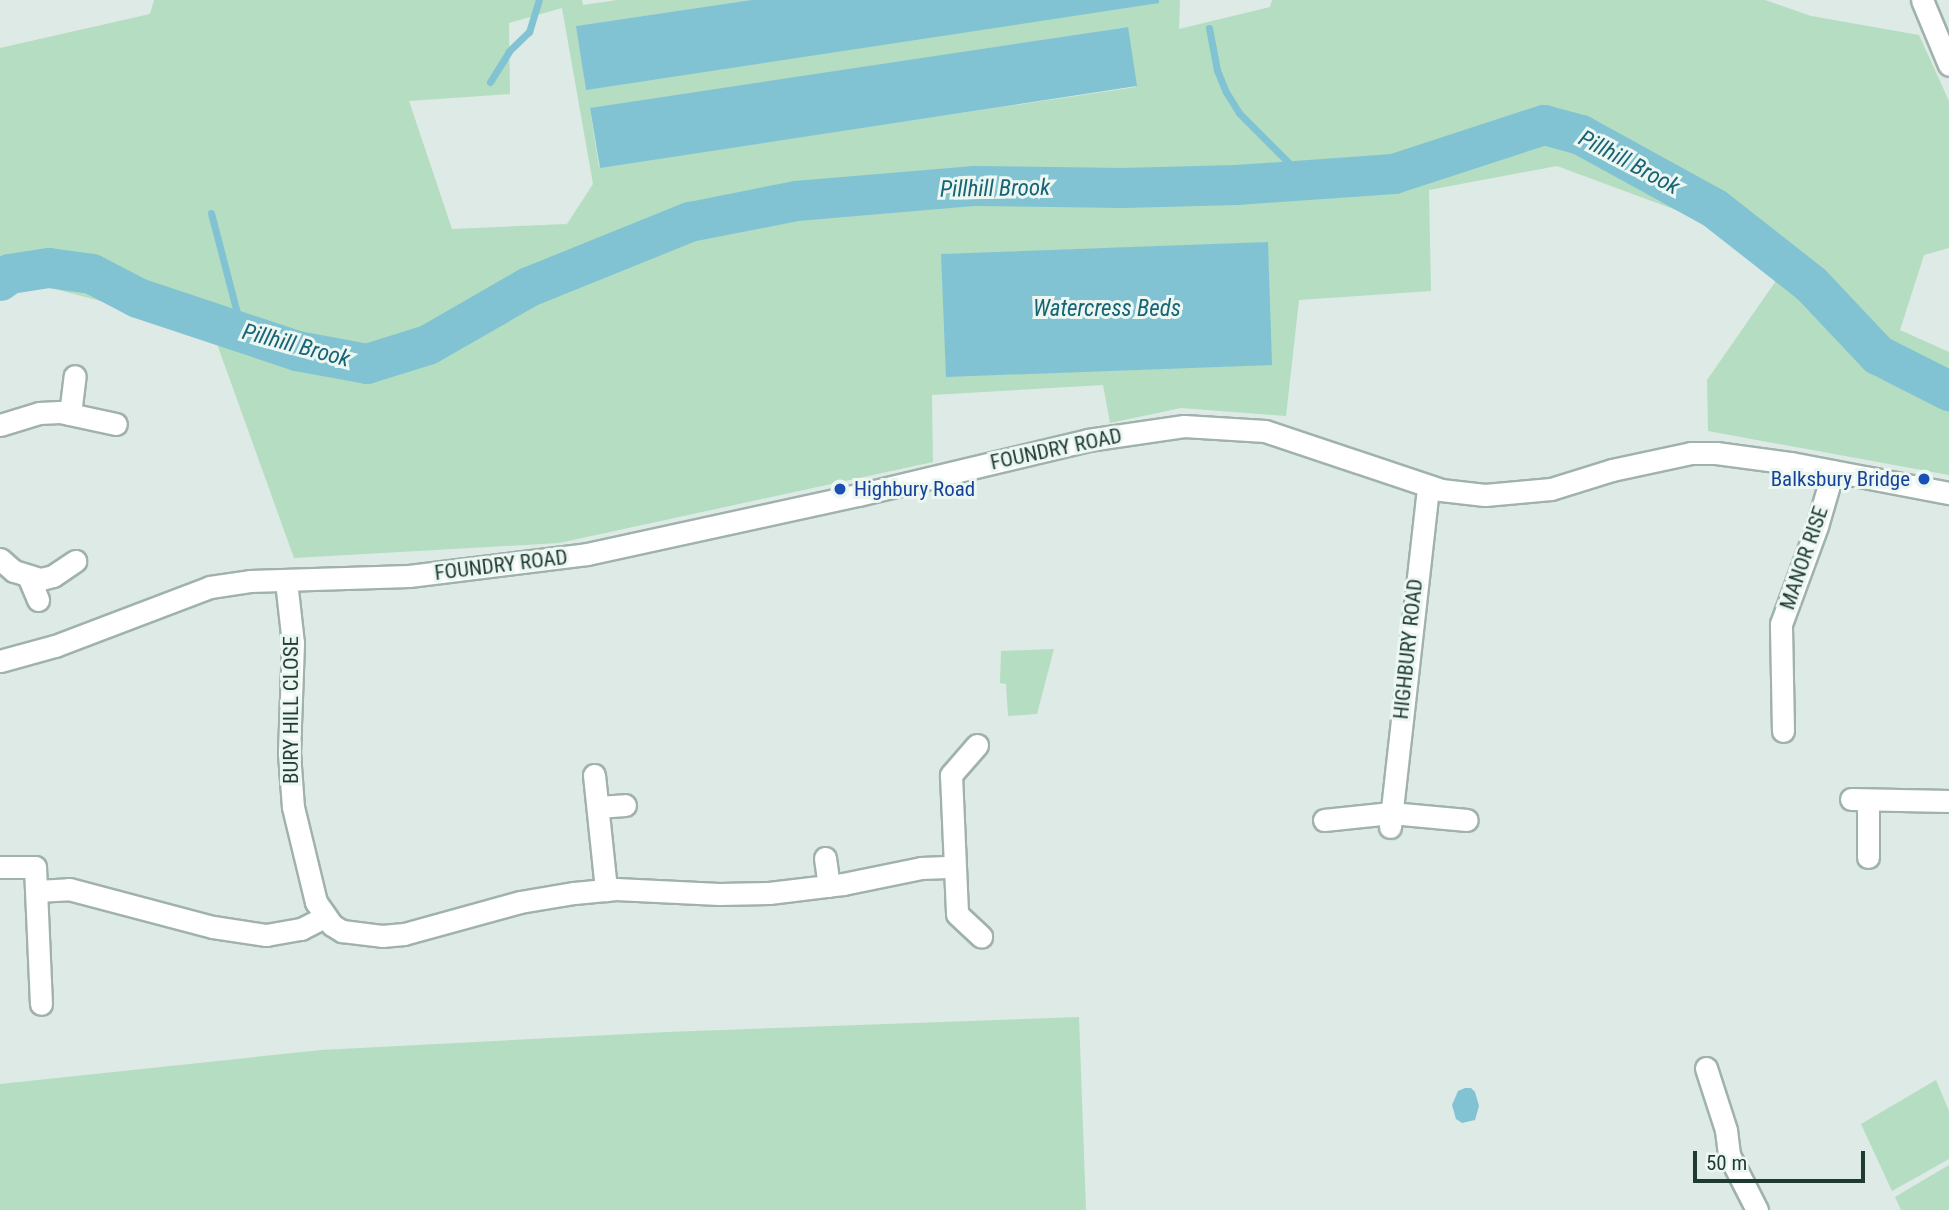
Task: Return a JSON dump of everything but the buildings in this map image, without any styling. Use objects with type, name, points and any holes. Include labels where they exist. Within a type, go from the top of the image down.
[{"type":"street","points":[[1922,0],[1949,65]]},
{"type":"street","points":[[70,414],[75,376]]},
{"type":"street","points":[[0,425],[39,413],[70,414],[116,424]]},
{"type":"street","name":"FOUNDRY ROAD","points":[[0,661],[55,646],[210,587],[250,581],[409,576],[587,554],[858,495],[1077,442],[1184,426],[1240,428],[1286,436],[1428,486],[1485,495],[1529,493],[1612,470],[1691,453],[1716,453],[1833,471],[1949,493]]},
{"type":"street","name":"MANOR RISE","points":[[1783,731],[1781,624],[1817,526],[1833,471]]},
{"type":"street","name":"HIGHBURY ROAD","points":[[1390,820],[1428,486]]},
{"type":"street","points":[[0,559],[14,571],[28,576],[53,576],[75,561]]},
{"type":"street","points":[[28,576],[38,600]]},
{"type":"street","name":"BURY HILL CLOSE","points":[[286,581],[293,643],[289,780],[316,902],[325,917]]},
{"type":"street","points":[[977,745],[951,775],[957,914],[981,936]]},
{"type":"street","points":[[594,775],[606,890]]},
{"type":"street","points":[[1868,857],[1860,800],[1949,801]]},
{"type":"street","points":[[598,807],[625,805]]},
{"type":"street","points":[[1324,820],[1467,820]]},
{"type":"street","points":[[825,858],[830,886]]},
{"type":"street","points":[[0,867],[35,867],[41,1004]]},
{"type":"street","points":[[36,891],[69,890],[212,927],[266,935],[301,929],[325,917],[342,931],[382,936],[404,934],[520,902],[606,890],[745,894],[830,886],[922,868],[954,867]]},
{"type":"street","points":[[1706,1068],[1726,1129],[1729,1155],[1757,1210]]},
{"type":"green space","points":[[154,0],[582,0],[583,5],[617,0],[751,0],[577,26],[586,89],[1159,0],[1180,0],[1179,29],[1270,7],[1272,0],[1765,0],[1811,16],[1919,35],[1949,101],[1949,248],[1924,255],[1900,330],[1949,352],[1949,475],[1708,431],[1707,380],[1778,278],[1711,223],[1557,166],[1429,190],[1431,291],[1299,300],[1286,416],[1181,408],[1110,423],[1103,385],[932,395],[933,462],[559,543],[294,558],[212,330],[24,281],[0,296],[0,48],[150,14]],"holes":[[[562,8],[593,184],[567,224],[452,229],[409,101],[510,94],[509,23]],[[1127,27],[1136,87],[599,167],[590,109]]]},
{"type":"green space","points":[[1054,649],[1037,714],[1008,716],[1006,684],[1000,683],[1001,651]]},
{"type":"green space","points":[[1079,1017],[1086,1210],[0,1210],[0,1084],[321,1050],[667,1032]]},
{"type":"green space","points":[[1936,1080],[1949,1111],[1949,1159],[1892,1191],[1861,1124]]},
{"type":"green space","points":[[1949,1165],[1949,1210],[1901,1210],[1895,1197]]},
{"type":"water","points":[[751,0],[1159,0],[1159,3],[586,90],[576,26]]},
{"type":"water","points":[[1128,27],[1137,86],[600,168],[590,108]]},
{"type":"water","name":"Watercress Beds","points":[[1268,242],[1272,365],[946,377],[941,254]]},
{"type":"water","points":[[1471,1088],[1475,1092],[1479,1106],[1475,1120],[1462,1123],[1456,1119],[1452,1105],[1458,1091]]},
{"type":"waterway","points":[[490,82],[509,51],[529,32],[539,0]]},
{"type":"waterway","points":[[1209,28],[1217,70],[1239,113],[1306,180]]},
{"type":"waterway","name":"Pillhill Brook","points":[[0,281],[10,274],[49,268],[92,274],[138,298],[297,351],[367,364],[428,345],[529,287],[690,222],[796,201],[975,186],[1123,188],[1237,185],[1394,174],[1544,125],[1581,135],[1714,208],[1811,284],[1878,355],[1949,391]]},
{"type":"waterway","points":[[211,213],[242,332]]},
{"type":"waterway","points":[[0,260],[10,274]]},
{"type":"place","name":"Balksbury Bridge","points":[[1924,479]]},
{"type":"place","name":"Highbury Road","points":[[840,489]]}]
